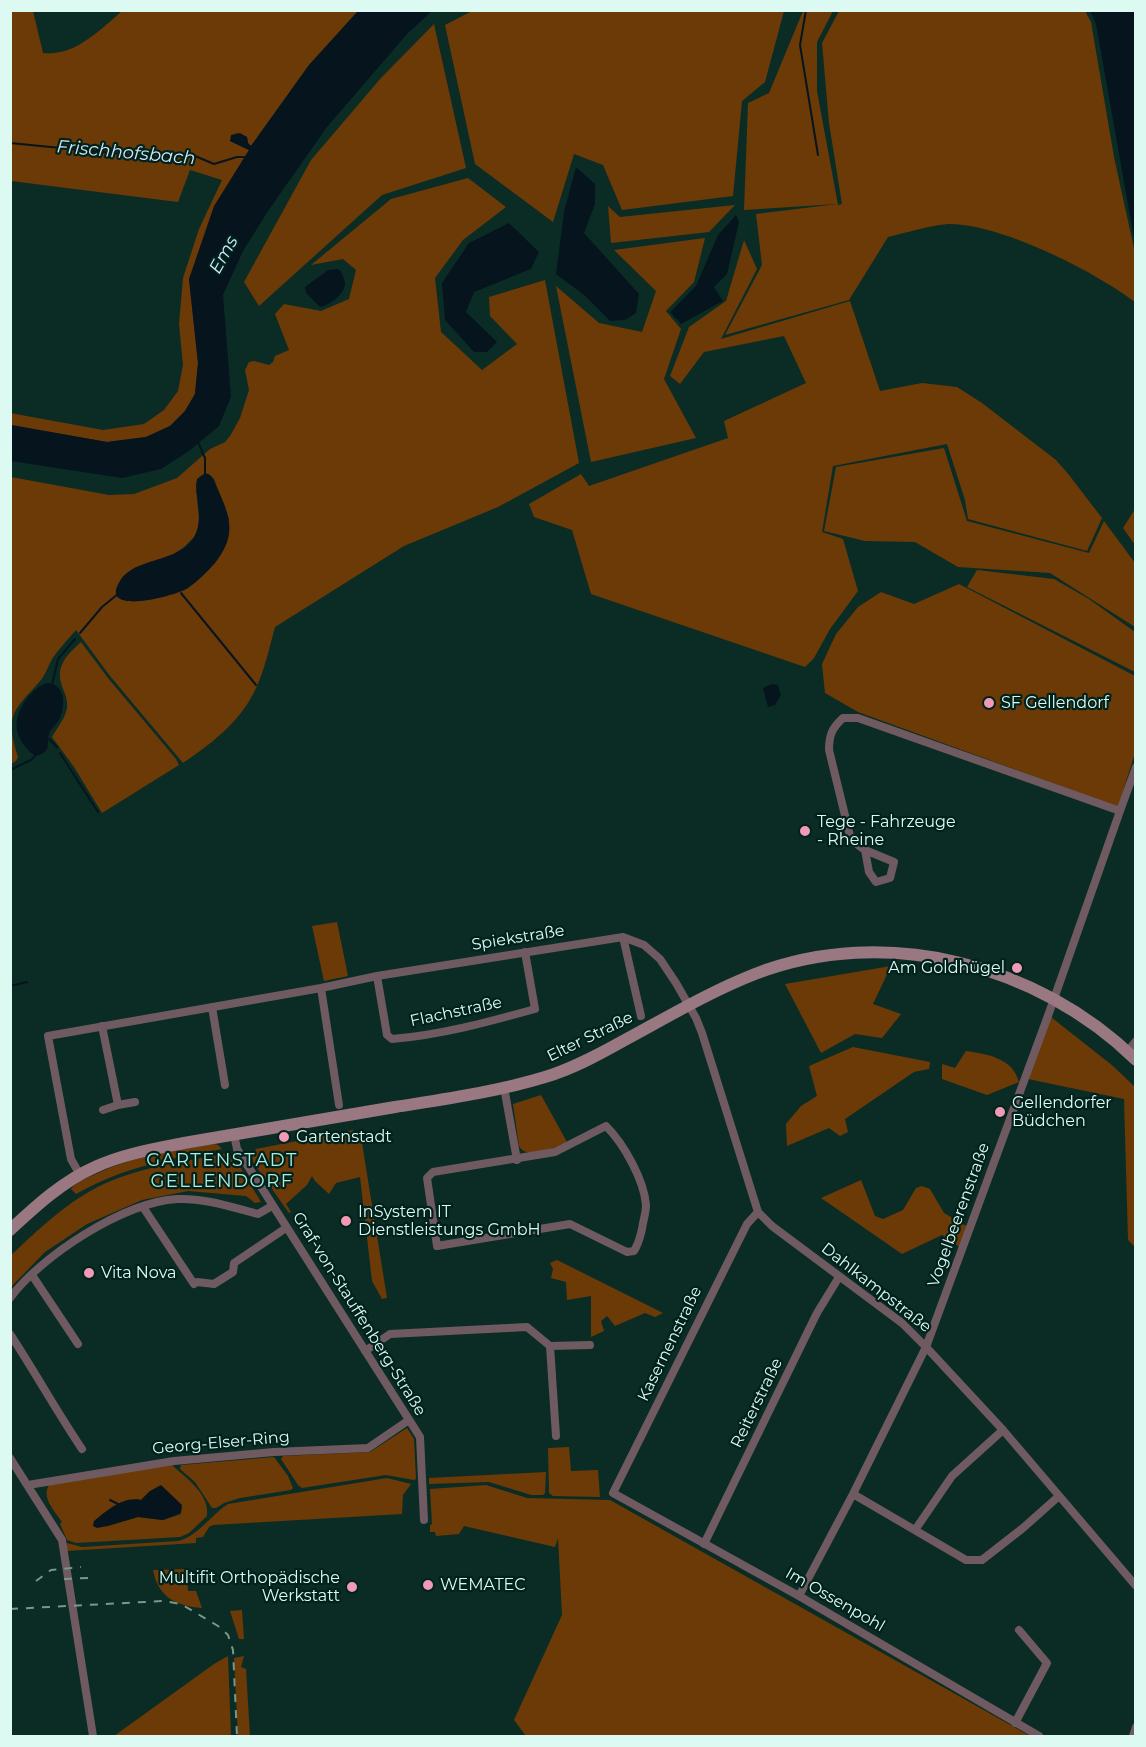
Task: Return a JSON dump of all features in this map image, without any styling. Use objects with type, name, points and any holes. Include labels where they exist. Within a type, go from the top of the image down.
[{"type":"main road","name":"Elter Straße","points":[[10,1230],[36,1206],[80,1175],[107,1162],[129,1155],[234,1134],[504,1087],[546,1077],[580,1063],[755,974],[791,963],[826,957],[873,953],[913,954],[957,961],[1015,980],[1053,999],[1080,1015],[1131,1056]]},
{"type":"street","points":[[866,850],[851,840],[829,750],[829,736],[834,726],[843,718],[858,718],[1120,811]]},
{"type":"street","points":[[1053,999],[1136,767]]},
{"type":"street","points":[[623,937],[644,945],[660,959],[689,1006],[702,1033],[758,1212]]},
{"type":"street","points":[[623,937],[641,1016]]},
{"type":"street","name":"Spiekstraße","points":[[80,1175],[71,1159],[48,1035],[321,988],[377,976],[623,937]]},
{"type":"street","name":"Flachstraße","points":[[377,976],[387,1035],[392,1040],[418,1037],[536,1009],[525,952]]},
{"type":"street","points":[[321,988],[339,1105]]},
{"type":"street","name":"Vogelbeerenstraße","points":[[799,1596],[926,1347],[1053,999]]},
{"type":"street","points":[[212,1007],[225,1084]]},
{"type":"street","points":[[102,1026],[118,1106]]},
{"type":"street","points":[[1131,1056],[1136,1041]]},
{"type":"street","points":[[504,1087],[517,1160]]},
{"type":"street","points":[[104,1110],[135,1102]]},
{"type":"street","points":[[606,1126],[637,1171],[644,1198],[646,1207],[641,1234],[639,1244],[634,1251],[627,1252],[570,1224],[437,1246],[427,1178],[433,1172],[517,1160],[555,1152],[606,1126]]},
{"type":"street","name":"Graf-von-Stauffenberg-Straße","points":[[234,1134],[237,1149],[420,1437],[424,1520]]},
{"type":"street","points":[[10,1298],[32,1275],[73,1242],[116,1218],[143,1207],[174,1199],[197,1200],[258,1214],[272,1206]]},
{"type":"street","points":[[143,1207],[194,1284],[197,1282],[214,1284],[233,1272],[234,1263],[286,1228]]},
{"type":"street","name":"Dahlkampstraße","points":[[758,1212],[772,1226],[902,1323],[1003,1430],[1136,1586]]},
{"type":"street","name":"Kasernenstraße","points":[[613,1493],[747,1224],[758,1212]]},
{"type":"street","points":[[32,1275],[78,1344]]},
{"type":"street","name":"Reiterstraße","points":[[704,1544],[817,1313],[839,1277]]},
{"type":"street","points":[[365,1351],[390,1334],[528,1327],[550,1346],[590,1345]]},
{"type":"street","points":[[10,1334],[82,1449]]},
{"type":"street","points":[[550,1346],[556,1436]]},
{"type":"street","name":"Georg-Elser-Ring","points":[[28,1485],[163,1462],[263,1453],[368,1448],[409,1420]]},
{"type":"street","points":[[915,1530],[952,1476],[1003,1430]]},
{"type":"street","points":[[10,1458],[62,1540],[93,1737]]},
{"type":"street","name":"Im Ossenpohl","points":[[613,1493],[799,1596],[1039,1737]]},
{"type":"street","points":[[853,1494],[966,1560],[982,1560],[1059,1496]]},
{"type":"street","points":[[1016,1723],[1047,1663],[1019,1630]]},
{"type":"street","points":[[1133,1737],[1136,1727]]},
{"type":"shaded area","points":[[11,11],[33,11],[43,53],[54,53],[65,51],[86,41],[122,11],[358,11],[309,65],[251,146],[247,137],[236,133],[230,141],[249,150],[235,173],[189,279],[198,363],[195,394],[185,411],[170,426],[146,437],[107,442],[11,425],[10,413],[103,430],[144,424],[164,410],[178,391],[183,365],[179,324],[183,278],[199,229],[222,180],[190,170],[178,202],[11,181]]},
{"type":"shaded area","points":[[472,11],[784,11],[765,82],[742,101],[733,196],[622,210],[603,165],[574,154],[553,222],[475,164],[445,25]]},
{"type":"shaded area","points":[[803,11],[833,11],[817,42],[817,91],[838,205],[842,204],[829,123],[822,43],[839,11],[1085,11],[1091,22],[1114,157],[1135,253],[1135,302],[1072,264],[1021,241],[972,226],[944,224],[888,237],[849,300],[725,335],[762,265],[756,214],[837,204],[744,210],[748,103],[769,93]]},
{"type":"shaded area","points":[[434,24],[466,168],[382,195],[259,306],[244,282],[311,160],[381,78]]},
{"type":"shaded area","points":[[468,178],[506,207],[463,240],[435,278],[441,332],[482,370],[517,344],[490,316],[489,297],[545,280],[579,463],[498,507],[404,546],[275,627],[261,675],[246,706],[217,738],[183,763],[110,676],[76,630],[55,654],[42,678],[14,714],[12,731],[18,757],[11,764],[11,477],[109,495],[134,494],[177,478],[210,449],[225,442],[230,436],[240,418],[249,390],[245,370],[249,362],[269,365],[275,356],[289,350],[275,314],[284,304],[321,311],[349,299],[356,270],[343,259],[311,265],[391,199]],"holes":[[[205,473],[214,479],[229,519],[117,595],[134,568],[171,556],[194,537],[199,519],[196,490]]]},
{"type":"shaded area","points":[[735,205],[709,232],[611,243],[608,206],[620,217]]},
{"type":"shaded area","points":[[705,238],[694,282],[666,311],[681,329],[664,379],[696,438],[591,462],[556,286],[599,323],[642,332],[656,291],[614,250]]},
{"type":"shaded area","points":[[744,240],[757,269],[721,339],[850,301],[880,391],[922,383],[957,387],[982,403],[1056,460],[1102,518],[1087,551],[968,519],[965,500],[947,444],[833,466],[822,532],[843,539],[858,591],[830,629],[814,658],[805,667],[591,594],[572,530],[534,517],[529,504],[581,474],[589,486],[728,438],[724,421],[806,383],[784,336],[704,352],[680,384],[670,376],[689,327],[726,301]]},
{"type":"shaded area","points":[[944,448],[967,521],[1089,553],[1104,521],[1135,563],[1135,627],[1050,573],[958,567],[915,542],[865,541],[824,531],[836,467]]},
{"type":"shaded area","points":[[1135,509],[1135,545],[1123,528]]},
{"type":"shaded area","points":[[977,570],[1054,579],[1089,599],[1135,632],[1135,672],[967,587]]},
{"type":"shaded area","name":"SF Gellendorf","points":[[959,584],[1135,676],[1135,753],[1118,807],[858,712],[825,693],[822,664],[836,634],[858,607],[881,592],[914,604]]},
{"type":"shaded area","points":[[81,642],[179,765],[102,813],[74,767],[52,737],[63,720],[67,708],[67,700],[60,679],[61,667],[67,656]]},
{"type":"shaded area","points":[[337,922],[348,976],[324,981],[312,926]]},
{"type":"shaded area","points":[[891,966],[873,1004],[901,1014],[882,1038],[855,1034],[821,1053],[785,984]]},
{"type":"shaded area","points":[[1051,1017],[1113,1066],[1135,1087],[1135,1247],[1128,1240],[1124,1099],[1028,1079]]},
{"type":"shaded area","points":[[853,1047],[930,1062],[929,1069],[914,1072],[845,1119],[848,1132],[840,1136],[829,1128],[787,1146],[786,1124],[801,1106],[817,1096],[809,1066]]},
{"type":"shaded area","points":[[966,1051],[1005,1062],[1016,1074],[1019,1082],[987,1095],[942,1079],[942,1064],[955,1068]]},
{"type":"shaded area","points":[[541,1095],[567,1142],[542,1152],[528,1153],[519,1146],[513,1104]]},
{"type":"shaded area","points":[[353,1130],[362,1143],[387,1298],[382,1299],[372,1281],[360,1177],[336,1183],[329,1194],[312,1176],[307,1185],[286,1204],[291,1212],[289,1213],[252,1158],[256,1149]]},
{"type":"shaded area","points":[[214,1144],[222,1149],[129,1171],[76,1194],[71,1189],[84,1179],[123,1163],[152,1155]]},
{"type":"shaded area","points":[[224,1154],[234,1157],[261,1202],[255,1203],[246,1196],[188,1191],[142,1200],[87,1224],[45,1252],[11,1287],[11,1255],[72,1202],[98,1187],[133,1173]]},
{"type":"shaded area","points":[[861,1180],[875,1216],[883,1219],[903,1210],[916,1188],[922,1186],[930,1189],[944,1213],[968,1227],[961,1248],[942,1235],[902,1254],[821,1198]]},
{"type":"shaded area","points":[[557,1260],[663,1313],[655,1317],[645,1313],[615,1326],[607,1316],[601,1321],[604,1331],[591,1337],[591,1296],[567,1300],[566,1282],[551,1278],[553,1269],[550,1263]]},
{"type":"shaded area","points":[[407,1428],[414,1439],[416,1479],[414,1480],[386,1475],[302,1488],[281,1459],[283,1456],[370,1452]]},
{"type":"shaded area","points":[[569,1447],[571,1471],[598,1470],[600,1497],[553,1496],[549,1493],[548,1448]]},
{"type":"shaded area","points":[[274,1457],[288,1476],[293,1488],[291,1490],[240,1498],[216,1508],[212,1508],[195,1482],[180,1469],[181,1465]]},
{"type":"shaded area","points":[[172,1465],[201,1494],[207,1508],[207,1516],[189,1533],[180,1537],[76,1543],[67,1540],[60,1524],[62,1522],[48,1500],[49,1485]],"holes":[[[150,1491],[181,1514],[163,1520],[138,1517],[124,1521],[136,1499],[141,1500]]]},
{"type":"shaded area","points":[[546,1472],[543,1495],[531,1495],[489,1482],[429,1484],[429,1478]]},
{"type":"shaded area","points":[[387,1478],[411,1484],[403,1495],[402,1514],[213,1525],[203,1537],[196,1538],[196,1543],[66,1551],[67,1543],[82,1547],[178,1541],[192,1535],[228,1504]]},
{"type":"shaded area","points":[[486,1485],[527,1498],[610,1500],[1030,1736],[526,1736],[514,1720],[562,1615],[558,1538],[555,1547],[464,1526],[459,1534],[436,1536],[435,1532],[430,1532],[432,1524],[430,1489]]},
{"type":"shaded area","points":[[187,1569],[188,1591],[196,1591],[202,1608],[184,1605],[170,1598],[159,1587],[153,1570]]},
{"type":"shaded area","points":[[242,1610],[244,1639],[239,1639],[230,1611]]},
{"type":"shaded area","points":[[228,1656],[231,1736],[114,1736],[214,1664]]},
{"type":"shaded area","points":[[244,1656],[241,1667],[246,1669],[250,1736],[238,1736],[234,1658]]},
{"type":"water","points":[[1135,10],[1135,244],[1096,24],[1090,11]]},
{"type":"water","name":"Ems","points":[[358,11],[432,11],[407,34],[327,127],[243,251],[223,295],[231,397],[219,426],[189,451],[161,469],[122,478],[11,461],[11,425],[107,442],[146,437],[170,426],[185,411],[195,394],[198,363],[189,279],[214,206],[249,150],[230,141],[231,135],[240,133],[247,137],[251,146],[309,65]]},
{"type":"water","points":[[576,167],[595,184],[595,204],[584,233],[639,294],[636,313],[625,320],[610,321],[584,295],[556,274],[564,212]]},
{"type":"water","points":[[736,215],[739,222],[727,274],[714,287],[723,301],[681,324],[670,312],[696,286],[718,235]]},
{"type":"water","points":[[509,223],[539,252],[531,269],[474,292],[466,312],[497,342],[487,352],[474,352],[445,320],[442,283],[469,243]]},
{"type":"water","points":[[337,269],[344,278],[344,288],[336,299],[320,307],[306,293],[305,287],[328,270]]},
{"type":"water","points":[[205,473],[213,479],[227,512],[229,532],[223,552],[215,563],[188,588],[155,599],[128,601],[119,598],[116,592],[120,581],[128,572],[174,553],[185,547],[193,538],[199,521],[197,479]]},
{"type":"water","points":[[47,683],[53,684],[61,691],[63,708],[59,720],[50,731],[47,749],[35,756],[19,736],[17,721],[22,705],[28,697]]},
{"type":"water","points":[[772,684],[778,685],[781,695],[775,705],[768,707],[763,688]]},
{"type":"water","points":[[161,1485],[182,1505],[181,1513],[163,1520],[138,1517],[108,1526],[97,1528],[93,1526],[94,1521],[115,1505],[127,1500],[141,1500]]},
{"type":"waterway","points":[[806,10],[800,45],[818,155]]},
{"type":"waterway","name":"Frischhofsbach","points":[[10,143],[153,157],[195,156],[214,164],[244,157]]},
{"type":"waterway","points":[[198,442],[205,458],[205,474]]},
{"type":"waterway","points":[[181,593],[256,685]]},
{"type":"waterway","points":[[80,633],[102,607],[118,594]]},
{"type":"waterway","points":[[52,685],[58,659],[75,639]]},
{"type":"waterway","points":[[49,739],[57,747]]},
{"type":"waterway","points":[[60,753],[98,812]]},
{"type":"waterway","points":[[10,770],[31,760],[36,755]]},
{"type":"waterway","points":[[10,986],[27,982]]},
{"type":"waterway","points":[[110,1500],[118,1504]]},
{"type":"railway","points":[[36,1581],[51,1570],[81,1567]]},
{"type":"railway","points":[[64,1579],[88,1578]]},
{"type":"railway","points":[[10,1609],[164,1601],[181,1604],[218,1626],[228,1635],[233,1650],[237,1736]]},
{"type":"place","name":"SF Gellendorf","points":[[989,703]]},
{"type":"place","name":"Tege - Fahrzeuge - Rheine","points":[[805,831]]},
{"type":"place","name":"Am Goldhügel","points":[[1017,968]]},
{"type":"place","name":"Gellendorfer Büdchen","points":[[1000,1112]]},
{"type":"place","name":"Gartenstadt","points":[[284,1137]]},
{"type":"place","name":"InSystem IT Dienstleistungs GmbH","points":[[346,1221]]},
{"type":"place","name":"Vita Nova","points":[[89,1273]]},
{"type":"place","name":"WEMATEC","points":[[428,1585]]},
{"type":"place","name":"Multifit Orthopädische Werkstatt","points":[[352,1587]]},
{"type":"district","name":"GARTENSTADT GELLENDORF","points":[[222,1171]]}]
